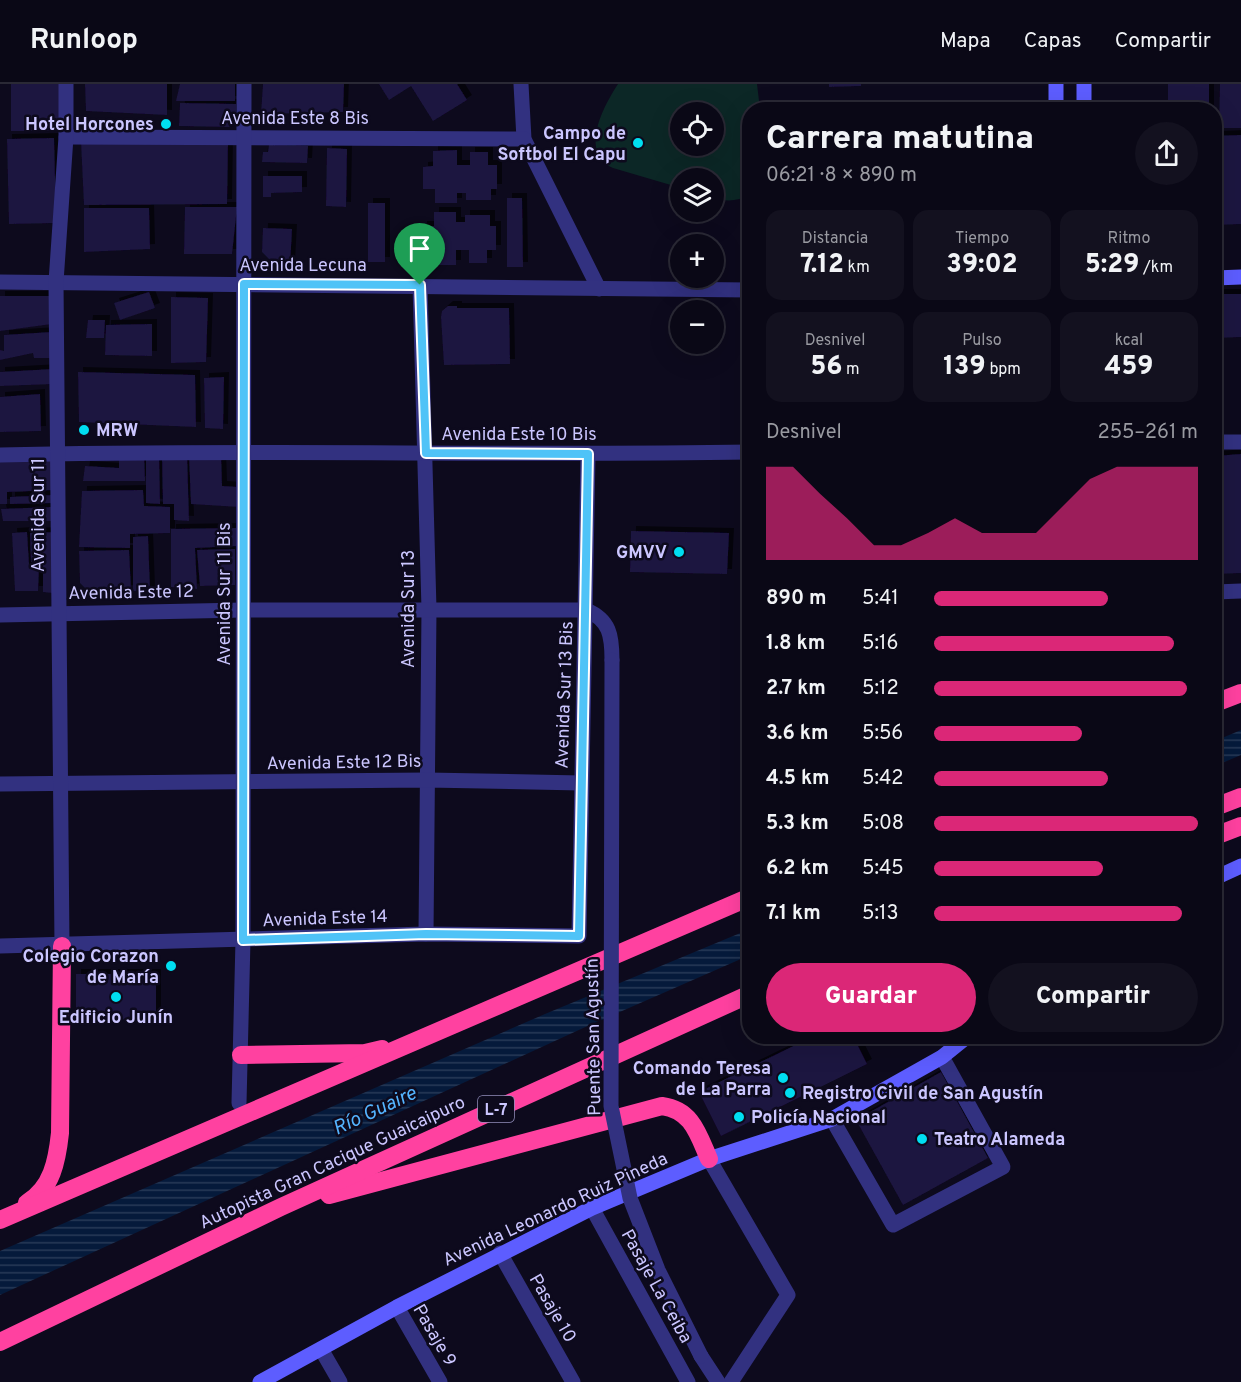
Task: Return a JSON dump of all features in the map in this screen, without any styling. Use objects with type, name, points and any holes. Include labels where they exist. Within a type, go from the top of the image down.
[{"type":"highway","points":[[1222,700],[1241,693]]},
{"type":"highway","points":[[1222,804],[1241,797]]},
{"type":"highway","points":[[1222,833],[1241,826]]},
{"type":"highway","points":[[0,1220],[742,900]]},
{"type":"highway","points":[[0,1220],[31,1201],[44,1189],[58,1159],[62,946]]},
{"type":"highway","name":"Autopista Gran Cacique Guaicaipuro","points":[[0,1342],[281,1208],[742,998]]},
{"type":"highway","points":[[241,1055],[365,1053],[424,1039]]},
{"type":"highway","points":[[281,1208],[662,1106],[672,1107],[689,1118],[709,1159]]},
{"type":"street","name":"Avenida Sur 11","points":[[62,946],[56,282],[66,137],[66,84]]},
{"type":"street","name":"Avenida Sur 11 Bis","points":[[239,1103],[243,940],[244,84]]},
{"type":"street","points":[[520,84],[524,139],[598,289]]},
{"type":"street","points":[[1056,84],[1056,102]]},
{"type":"street","points":[[1084,84],[1084,102]]},
{"type":"street","name":"Avenida Este 8 Bis","points":[[66,137],[524,139]]},
{"type":"street","points":[[1222,278],[1241,277]]},
{"type":"street","name":"Avenida Lecuna","points":[[0,282],[742,290]]},
{"type":"street","name":"Avenida Sur 13","points":[[420,285],[429,609],[426,934]]},
{"type":"street","points":[[1222,442],[1241,442]]},
{"type":"street","name":"Avenida Este 10 Bis","points":[[0,455],[244,451],[588,454],[742,452]]},
{"type":"street","name":"Avenida Sur 13 Bis","points":[[579,936],[588,454]]},
{"type":"street","points":[[1222,592],[1241,591]]},
{"type":"street","name":"Avenida Este 12","points":[[0,615],[243,610],[586,610]]},
{"type":"street","name":"Puente San Agustín","points":[[586,610],[600,616],[610,630],[612,660],[611,1106],[630,1198],[658,1270],[701,1356],[718,1382]]},
{"type":"street","name":"Avenida Este 12 Bis","points":[[0,783],[427,780],[581,783]]},
{"type":"street","points":[[1222,875],[1241,866]]},
{"type":"street","name":"Avenida Este 14","points":[[0,946],[426,934],[579,936]]},
{"type":"street","name":"Avenida Leonardo Ruiz Pineda","points":[[260,1382],[500,1253],[592,1208],[709,1159],[832,1119],[942,1057],[958,1044]]},
{"type":"street","points":[[832,1119],[893,1226],[1003,1167],[942,1057]]},
{"type":"street","points":[[709,1159],[788,1295],[731,1382]]},
{"type":"street","name":"Pasaje La Ceiba","points":[[592,1208],[688,1382]]},
{"type":"street","name":"Pasaje 10","points":[[500,1253],[573,1382]]},
{"type":"street","name":"Pasaje 9","points":[[397,1307],[440,1382]]},
{"type":"street","points":[[321,1349],[340,1382]]},
{"type":"green space","name":"Campo de Softbol El Capu","points":[[618,84],[757,84],[759,102],[742,102],[742,199],[724,200],[724,168],[670,168],[670,185],[613,168],[603,161],[597,151],[597,129],[601,116]]},
{"type":"water","points":[[1241,730],[1241,755],[1222,763],[1222,738]]},
{"type":"water","name":"Río Guaire","points":[[742,932],[742,959],[581,1029],[0,1295],[0,1251],[545,1014]]},
{"type":"building","points":[[11,84],[59,84],[59,131],[11,131]]},
{"type":"building","points":[[85,84],[167,84],[167,115],[86,111]]},
{"type":"building","points":[[180,84],[235,84],[235,101],[176,101]]},
{"type":"building","points":[[263,84],[344,84],[343,112],[261,114]]},
{"type":"building","points":[[379,84],[457,84],[467,100],[433,121],[411,86],[389,100]]},
{"type":"building","points":[[829,84],[861,84],[861,86],[829,87]]},
{"type":"building","points":[[1168,84],[1209,84],[1209,102],[1168,102]]},
{"type":"building","points":[[1220,84],[1241,84],[1241,128],[1222,128],[1222,102],[1220,102]]},
{"type":"building","points":[[180,103],[236,104],[236,120],[229,127],[179,126]]},
{"type":"building","points":[[1241,135],[1241,224],[1222,225],[1222,136]]},
{"type":"building","points":[[54,138],[56,223],[9,224],[7,139]]},
{"type":"building","points":[[228,141],[227,204],[84,205],[81,142]]},
{"type":"building","points":[[269,145],[308,146],[307,163],[262,162],[263,152],[268,152]]},
{"type":"building","points":[[327,148],[347,149],[346,207],[326,206]]},
{"type":"building","points":[[457,150],[457,165],[470,165],[470,152],[488,152],[488,165],[497,165],[497,189],[491,189],[491,200],[466,200],[466,193],[457,193],[457,203],[435,203],[435,189],[423,189],[423,167],[433,166],[433,151]]},
{"type":"building","points":[[263,176],[302,176],[302,192],[271,193],[271,197],[263,197]]},
{"type":"building","points":[[507,198],[522,198],[523,267],[507,267]]},
{"type":"building","points":[[368,203],[385,203],[385,262],[368,262]]},
{"type":"building","points":[[185,207],[237,207],[232,254],[184,254]]},
{"type":"building","points":[[84,208],[149,208],[150,249],[84,252]]},
{"type":"building","points":[[434,212],[456,212],[456,222],[465,222],[465,215],[490,215],[490,226],[496,226],[496,250],[487,250],[487,263],[469,263],[469,250],[456,250],[456,265],[432,265],[432,248],[422,249],[422,226],[434,226]]},
{"type":"building","points":[[263,228],[292,229],[290,266],[275,265],[262,252]]},
{"type":"building","points":[[149,292],[155,308],[120,320],[114,303]]},
{"type":"building","points":[[1222,294],[1241,294],[1241,337],[1222,338]]},
{"type":"building","points":[[0,296],[52,296],[52,324],[0,331]]},
{"type":"building","points":[[171,297],[208,298],[206,362],[171,363]]},
{"type":"building","points":[[448,306],[509,308],[510,364],[444,365],[441,317],[442,311]]},
{"type":"building","points":[[88,320],[105,320],[104,338],[86,338]]},
{"type":"building","points":[[152,324],[152,356],[105,355],[106,325]]},
{"type":"building","points":[[52,332],[51,358],[34,358],[33,353],[0,360],[0,350],[4,351],[4,335]]},
{"type":"building","points":[[54,369],[54,384],[0,386],[0,372]]},
{"type":"building","points":[[78,372],[195,375],[196,427],[79,422]]},
{"type":"building","points":[[224,377],[223,429],[205,428],[204,378]]},
{"type":"building","points":[[40,394],[41,431],[0,432],[0,397]]},
{"type":"building","points":[[146,454],[159,454],[160,504],[146,503]]},
{"type":"building","points":[[162,454],[187,454],[189,521],[174,520],[174,504],[163,504]]},
{"type":"building","points":[[189,454],[221,455],[222,486],[238,487],[239,507],[191,504]]},
{"type":"building","points":[[1241,454],[1241,573],[1222,574],[1222,455]]},
{"type":"building","points":[[144,455],[145,481],[83,481],[85,466],[119,468],[119,456]]},
{"type":"building","points":[[53,457],[52,490],[7,492],[7,504],[0,504],[0,458]]},
{"type":"building","points":[[143,490],[144,506],[170,507],[170,533],[130,534],[130,548],[79,547],[82,491]]},
{"type":"building","points":[[52,495],[53,503],[10,504],[10,497]]},
{"type":"building","points":[[53,507],[54,521],[3,521],[1,509]]},
{"type":"building","points":[[236,528],[237,546],[195,548],[197,589],[171,587],[171,529]]},
{"type":"building","name":"GMVV","points":[[631,531],[729,533],[727,574],[630,572]]},
{"type":"building","points":[[27,532],[29,565],[39,565],[38,591],[15,591],[12,533]]},
{"type":"building","points":[[55,532],[52,593],[43,592],[43,563],[31,562],[30,533]]},
{"type":"building","points":[[148,536],[150,592],[133,591],[133,537]]},
{"type":"building","points":[[235,549],[235,585],[200,586],[197,550]]},
{"type":"building","points":[[129,550],[131,590],[89,592],[80,583],[79,551]]},
{"type":"building","name":"Edificio Junín","points":[[76,974],[156,974],[156,1019],[76,1020]]},
{"type":"building","name":"Comando Teresa de La Parra","points":[[798,1044],[857,1044],[867,1064],[721,1136],[699,1092]]},
{"type":"building","name":"Teatro Alameda","points":[[941,1072],[988,1158],[903,1205],[856,1120]]},
{"type":"place","name":"Hotel Horcones","points":[[166,124]]},
{"type":"place","name":"Campo de Softbol El Capu","points":[[638,143]]},
{"type":"place","name":"MRW","points":[[84,430]]},
{"type":"place","name":"GMVV","points":[[679,552]]},
{"type":"place","name":"Colegio Corazon de María","points":[[171,966]]},
{"type":"place","name":"Edificio Junín","points":[[116,997]]},
{"type":"place","name":"Comando Teresa de La Parra","points":[[783,1078]]},
{"type":"place","name":"Registro Civil de San Agustín","points":[[790,1093]]},
{"type":"place","name":"Policía Nacional","points":[[739,1117]]},
{"type":"place","name":"Teatro Alameda","points":[[922,1139]]},
{"type":"route","points":[[244,284],[420,285],[426,453],[588,454],[579,936],[426,934],[243,940],[244,284]]}]
